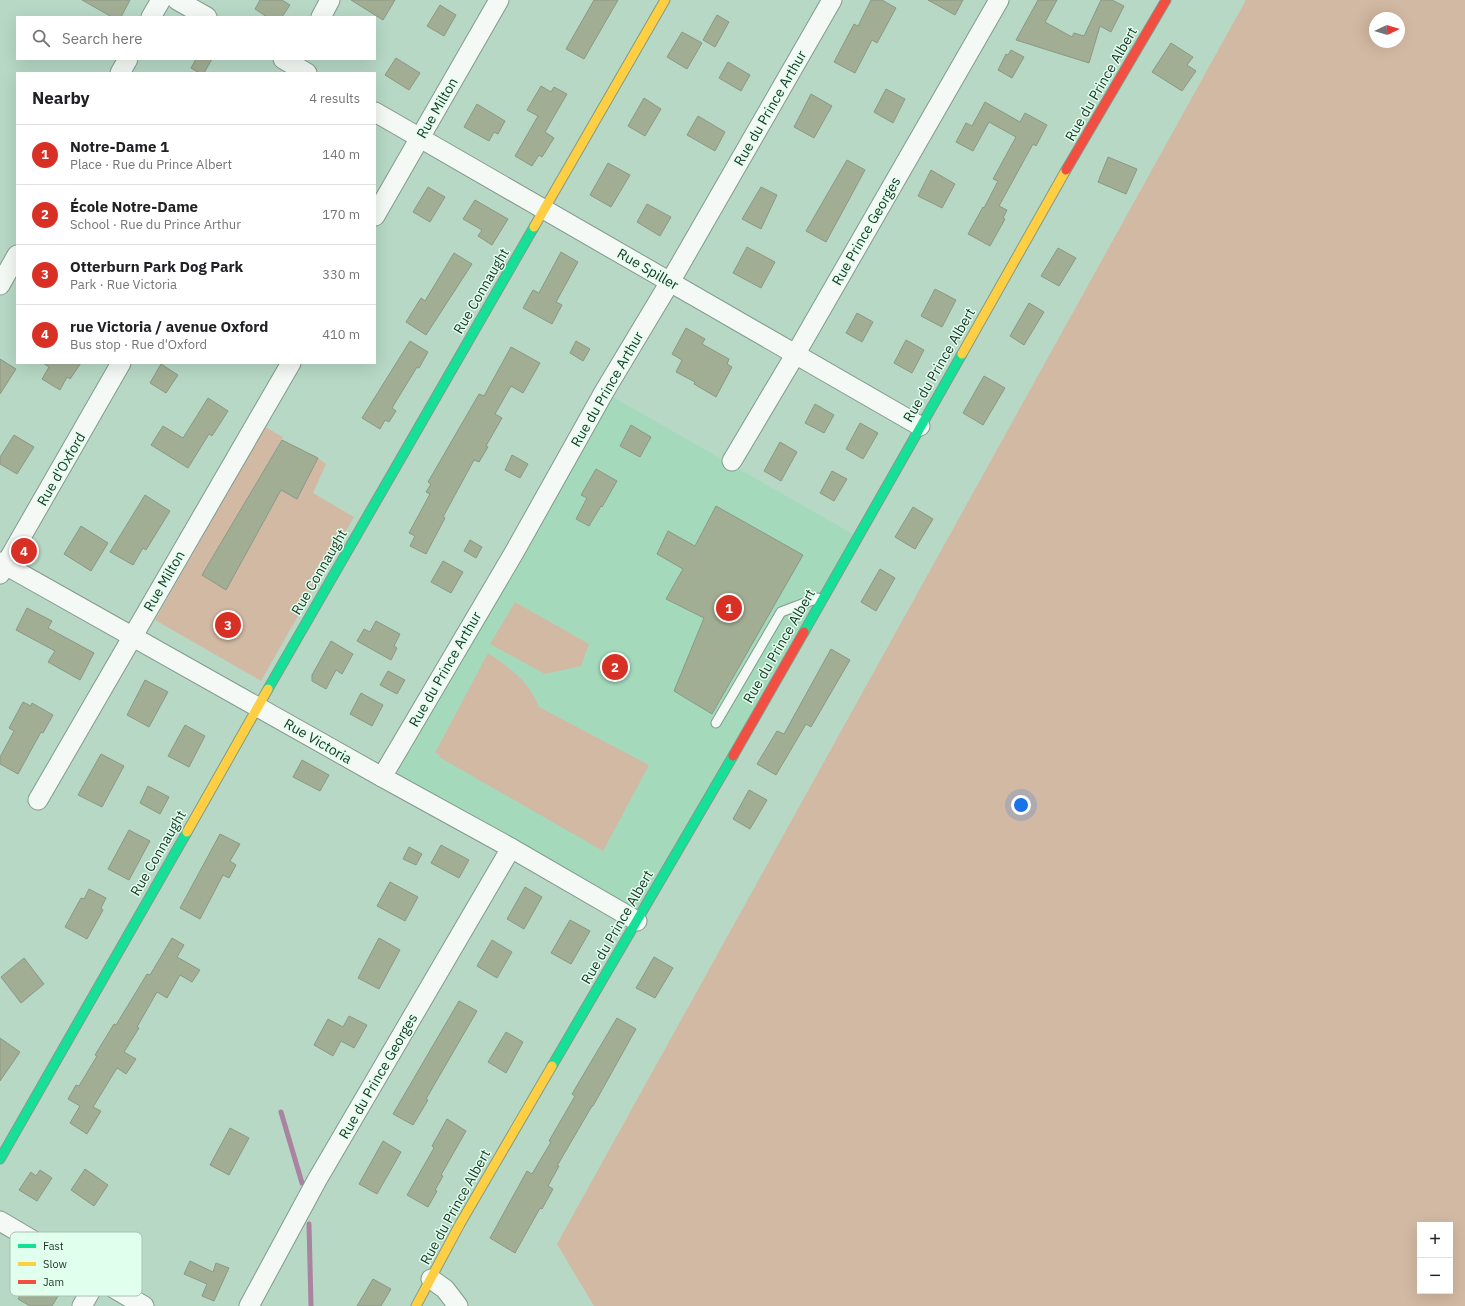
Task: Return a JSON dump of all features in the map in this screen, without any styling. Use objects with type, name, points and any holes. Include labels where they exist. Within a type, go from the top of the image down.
[{"type":"street","points":[[152,16],[161,0]]},
{"type":"street","points":[[177,0],[205,16]]},
{"type":"street","points":[[321,16],[330,0]]},
{"type":"street","name":"Rue Milton","points":[[376,214],[499,0]]},
{"type":"street","name":"Rue Connaught","points":[[0,1158],[258,706],[665,0]]},
{"type":"street","name":"Rue du Prince Arthur","points":[[382,777],[515,551],[604,392],[670,282],[832,0]]},
{"type":"street","name":"Rue Prince Georges","points":[[732,461],[795,355],[999,0]]},
{"type":"street","name":"Rue du Prince Albert","points":[[416,1306],[460,1224],[743,739],[1063,176],[1166,0]]},
{"type":"street","points":[[121,72],[127,60]]},
{"type":"street","name":"Rue Spiller","points":[[376,113],[920,426]]},
{"type":"street","points":[[0,285],[16,257]]},
{"type":"street","name":"Rue d'Oxford","points":[[2,567],[121,364]]},
{"type":"street","name":"Rue Milton","points":[[38,800],[290,364]]},
{"type":"street","name":"Rue Victoria","points":[[2,567],[133,636],[637,920]]},
{"type":"street","name":"Rue du Prince Georges","points":[[249,1306],[317,1180],[511,848]]},
{"type":"street","points":[[0,1221],[19,1232]]},
{"type":"street","points":[[431,1279],[445,1289],[458,1306]]},
{"type":"street","points":[[82,1306],[88,1296]]},
{"type":"street","points":[[128,1296],[144,1306]]},
{"type":"lane","points":[[716,722],[782,612],[823,596]]},
{"type":"shaded area","points":[[1246,0],[1465,0],[1465,1306],[594,1306],[557,1244]]},
{"type":"shaded area","points":[[604,392],[858,537],[637,921],[382,777]]},
{"type":"shaded area","points":[[265,427],[283,437],[202,575],[226,590],[281,490],[297,499],[318,458],[326,464],[313,493],[354,517],[261,681],[155,620]]},
{"type":"shaded area","points":[[515,602],[589,644],[581,666],[545,674],[490,644]]},
{"type":"shaded area","points":[[488,653],[524,682],[530,689],[539,707],[649,765],[603,851],[439,757],[440,755],[435,753]]},
{"type":"building","points":[[82,0],[130,0],[122,16],[110,16]]},
{"type":"building","points":[[260,0],[282,0],[290,5],[283,16],[266,16],[255,9]]},
{"type":"building","points":[[351,0],[395,0],[383,20]]},
{"type":"building","points":[[594,0],[618,0],[584,59],[566,49]]},
{"type":"building","points":[[871,0],[882,0],[896,8],[877,43],[872,40],[855,73],[834,62],[854,24],[858,26]]},
{"type":"building","points":[[928,0],[963,0],[955,15]]},
{"type":"building","points":[[1038,0],[1057,0],[1045,22],[1072,37],[1074,33],[1084,36],[1101,0],[1112,0],[1124,6],[1111,32],[1100,26],[1089,63],[1016,40]]},
{"type":"building","points":[[440,5],[456,15],[444,36],[427,26]]},
{"type":"building","points":[[717,15],[729,22],[715,47],[703,40]]},
{"type":"building","points":[[682,32],[702,43],[687,69],[667,57]]},
{"type":"building","points":[[1171,43],[1193,57],[1187,65],[1196,71],[1182,91],[1152,72]]},
{"type":"building","points":[[1011,50],[1024,57],[1012,78],[998,70],[1006,54],[1008,55]]},
{"type":"building","points":[[396,58],[420,73],[409,90],[385,75]]},
{"type":"building","points":[[195,60],[211,60],[205,72],[197,72],[191,68]]},
{"type":"building","points":[[728,62],[750,75],[741,91],[719,78]]},
{"type":"building","points":[[541,86],[551,92],[554,87],[567,94],[545,132],[554,138],[542,157],[539,155],[532,166],[515,156],[538,116],[527,110]]},
{"type":"building","points":[[886,89],[905,99],[893,123],[874,112]]},
{"type":"building","points":[[811,94],[832,106],[814,138],[794,127]]},
{"type":"building","points":[[644,98],[661,109],[645,136],[628,126]]},
{"type":"building","points":[[985,102],[1020,122],[1025,113],[1047,125],[1036,146],[1033,144],[999,206],[1007,210],[1003,218],[1005,219],[990,246],[968,234],[998,181],[993,179],[1016,137],[989,122],[973,151],[956,142],[966,123],[972,126]]},
{"type":"building","points":[[477,104],[505,121],[498,134],[494,132],[489,141],[464,127]]},
{"type":"building","points":[[698,116],[725,132],[715,151],[687,135]]},
{"type":"building","points":[[1108,157],[1137,169],[1126,194],[1098,182]]},
{"type":"building","points":[[847,160],[865,170],[826,242],[806,231]]},
{"type":"building","points":[[608,163],[630,175],[611,207],[590,195]]},
{"type":"building","points":[[931,170],[955,184],[942,208],[918,196]]},
{"type":"building","points":[[428,187],[445,197],[430,222],[413,212]]},
{"type":"building","points":[[761,187],[777,195],[761,229],[742,219]]},
{"type":"building","points":[[475,200],[508,219],[492,245],[478,236],[482,230],[463,219]]},
{"type":"building","points":[[647,204],[671,217],[660,236],[637,222]]},
{"type":"building","points":[[747,247],[775,262],[761,288],[733,273]]},
{"type":"building","points":[[1058,248],[1076,258],[1059,286],[1041,276]]},
{"type":"building","points":[[561,252],[578,262],[556,302],[562,305],[552,324],[523,308],[533,290],[539,293]]},
{"type":"building","points":[[454,253],[472,264],[426,335],[406,322],[421,298],[425,301]]},
{"type":"building","points":[[935,289],[956,300],[942,327],[921,316]]},
{"type":"building","points":[[1029,303],[1044,312],[1024,345],[1010,336]]},
{"type":"building","points":[[857,313],[873,322],[862,342],[846,333]]},
{"type":"building","points":[[686,328],[705,339],[702,344],[729,359],[727,364],[732,367],[716,397],[694,384],[695,382],[676,372],[682,360],[672,354]]},
{"type":"building","points":[[906,340],[924,350],[912,373],[894,363]]},
{"type":"building","points":[[410,341],[428,352],[392,408],[396,411],[389,422],[385,420],[380,429],[362,418]]},
{"type":"building","points":[[576,341],[590,349],[583,361],[570,353]]},
{"type":"building","points":[[511,347],[540,363],[523,393],[511,386],[495,414],[502,418],[486,446],[488,447],[479,462],[474,460],[443,517],[445,518],[426,554],[410,546],[415,536],[409,533],[430,494],[426,492],[431,484],[428,482],[479,394],[484,396]]},
{"type":"building","points":[[0,359],[16,369],[0,394]]},
{"type":"building","points":[[44,364],[80,364],[70,379],[67,377],[60,390],[42,379],[49,367]]},
{"type":"building","points":[[161,364],[178,375],[166,393],[150,383]]},
{"type":"building","points":[[984,376],[1005,388],[983,425],[963,413]]},
{"type":"building","points":[[208,398],[228,411],[212,436],[209,434],[188,468],[151,445],[163,426],[183,438]]},
{"type":"building","points":[[815,404],[834,415],[824,433],[805,423]]},
{"type":"building","points":[[860,423],[878,433],[863,459],[846,449]]},
{"type":"building","points":[[631,425],[651,437],[640,457],[620,446]]},
{"type":"building","points":[[14,435],[34,447],[17,474],[0,464],[0,457]]},
{"type":"building","points":[[282,440],[318,458],[297,499],[281,490],[226,590],[202,575]]},
{"type":"building","points":[[780,442],[797,452],[781,481],[764,471]]},
{"type":"building","points":[[512,455],[528,464],[520,478],[505,470]]},
{"type":"building","points":[[596,469],[617,481],[589,526],[576,519],[587,498],[581,495]]},
{"type":"building","points":[[832,471],[847,479],[834,501],[820,493]]},
{"type":"building","points":[[145,495],[170,511],[146,550],[143,548],[133,565],[110,552]]},
{"type":"building","points":[[716,506],[803,555],[712,714],[674,691],[704,618],[666,599],[683,569],[657,554],[668,531],[695,546]]},
{"type":"building","points":[[913,507],[933,519],[915,549],[895,537]]},
{"type":"building","points":[[81,526],[108,543],[91,571],[64,554]]},
{"type":"building","points":[[470,540],[482,547],[476,558],[464,551]]},
{"type":"building","points":[[443,561],[463,572],[451,593],[431,582]]},
{"type":"building","points":[[880,569],[895,578],[876,611],[861,602]]},
{"type":"building","points":[[27,608],[52,621],[48,628],[94,653],[80,680],[48,662],[55,651],[16,630]]},
{"type":"building","points":[[376,621],[400,634],[394,646],[397,648],[391,660],[357,641],[364,629],[370,632]]},
{"type":"building","points":[[331,641],[353,654],[342,674],[336,670],[326,689],[312,681],[312,675]]},
{"type":"building","points":[[831,649],[850,660],[811,727],[806,724],[776,775],[757,764],[777,731],[784,734]]},
{"type":"building","points":[[388,671],[405,680],[397,694],[380,685]]},
{"type":"building","points":[[145,680],[168,692],[149,727],[127,715]]},
{"type":"building","points":[[361,693],[383,705],[372,726],[350,714]]},
{"type":"building","points":[[23,702],[31,706],[32,703],[53,715],[43,733],[41,732],[18,774],[0,764],[0,757],[14,731],[9,728]]},
{"type":"building","points":[[185,725],[205,736],[189,767],[168,756]]},
{"type":"building","points":[[101,754],[124,766],[102,807],[78,795]]},
{"type":"building","points":[[302,760],[329,775],[320,791],[293,777]]},
{"type":"building","points":[[148,786],[169,797],[160,814],[140,803]]},
{"type":"building","points":[[749,790],[767,800],[750,829],[733,819]]},
{"type":"building","points":[[129,830],[150,841],[129,880],[108,869]]},
{"type":"building","points":[[220,834],[240,844],[230,861],[236,865],[229,878],[223,875],[200,919],[180,908]]},
{"type":"building","points":[[441,845],[469,860],[459,878],[431,863]]},
{"type":"building","points":[[409,847],[422,854],[416,865],[403,859]]},
{"type":"building","points":[[390,882],[418,897],[405,921],[377,906]]},
{"type":"building","points":[[525,887],[542,897],[524,929],[507,919]]},
{"type":"building","points":[[89,889],[106,898],[101,908],[103,910],[87,939],[65,927],[81,898],[84,899]]},
{"type":"building","points":[[570,920],[590,931],[571,964],[551,953]]},
{"type":"building","points":[[172,938],[184,945],[177,957],[200,970],[192,982],[180,975],[167,998],[157,992],[137,1027],[139,1028],[124,1052],[136,1059],[126,1074],[117,1068],[93,1107],[101,1111],[87,1134],[70,1123],[80,1106],[68,1099],[76,1085],[79,1086],[97,1056],[95,1055],[114,1024],[116,1025],[147,974],[150,975]]},
{"type":"building","points":[[379,938],[400,950],[379,989],[358,978]]},
{"type":"building","points":[[492,940],[512,952],[497,978],[477,966]]},
{"type":"building","points":[[654,957],[673,968],[655,998],[636,988]]},
{"type":"building","points":[[24,958],[44,984],[21,1003],[1,977]]},
{"type":"building","points":[[459,1001],[477,1011],[426,1099],[428,1100],[413,1125],[393,1114]]},
{"type":"building","points":[[349,1016],[367,1025],[354,1048],[341,1041],[333,1056],[314,1045],[328,1019],[343,1027]]},
{"type":"building","points":[[617,1018],[636,1029],[593,1106],[557,1166],[559,1166],[548,1186],[553,1189],[542,1209],[540,1208],[515,1253],[490,1238],[527,1171],[532,1174],[551,1142],[549,1141],[575,1096],[572,1094]]},
{"type":"building","points":[[506,1032],[523,1042],[506,1073],[488,1062]]},
{"type":"building","points":[[0,1038],[20,1052],[0,1081]]},
{"type":"building","points":[[447,1119],[466,1131],[441,1175],[443,1176],[435,1190],[437,1191],[428,1207],[407,1195],[434,1148],[432,1146]]},
{"type":"building","points":[[230,1128],[249,1138],[229,1175],[210,1165]]},
{"type":"building","points":[[383,1141],[401,1152],[377,1194],[359,1184]]},
{"type":"building","points":[[85,1169],[108,1185],[94,1206],[71,1190]]},
{"type":"building","points":[[40,1170],[52,1178],[37,1201],[19,1190],[31,1172],[36,1176]]},
{"type":"building","points":[[190,1261],[213,1272],[216,1263],[229,1268],[214,1301],[202,1296],[207,1284],[184,1274]]},
{"type":"building","points":[[373,1279],[391,1289],[381,1306],[357,1306]]},
{"type":"building","points":[[20,1296],[58,1296],[52,1306],[30,1306],[18,1299]]},
{"type":"waterway","points":[[281,1112],[302,1183]]},
{"type":"waterway","points":[[309,1224],[311,1306]]},
{"type":"traffic: fast","points":[[268,689],[534,227]]},
{"type":"traffic: fast","points":[[804,632],[962,354]]},
{"type":"traffic: fast","points":[[552,1066],[733,756]]},
{"type":"traffic: fast","points":[[0,1159],[187,832]]},
{"type":"traffic: slow","points":[[534,227],[665,0]]},
{"type":"traffic: slow","points":[[962,354],[1066,170]]},
{"type":"traffic: slow","points":[[187,832],[268,689]]},
{"type":"traffic: slow","points":[[416,1306],[460,1224],[552,1066]]},
{"type":"traffic: jam","points":[[1066,170],[1166,0]]},
{"type":"traffic: jam","points":[[733,756],[804,632]]},
{"type":"place","name":"rue Victoria / avenue Oxford","points":[[24,551]]},
{"type":"place","name":"Notre-Dame 1","points":[[729,608]]},
{"type":"place","name":"Otterburn Park Dog Park","points":[[228,625]]},
{"type":"place","name":"École Notre-Dame","points":[[615,667]]}]
